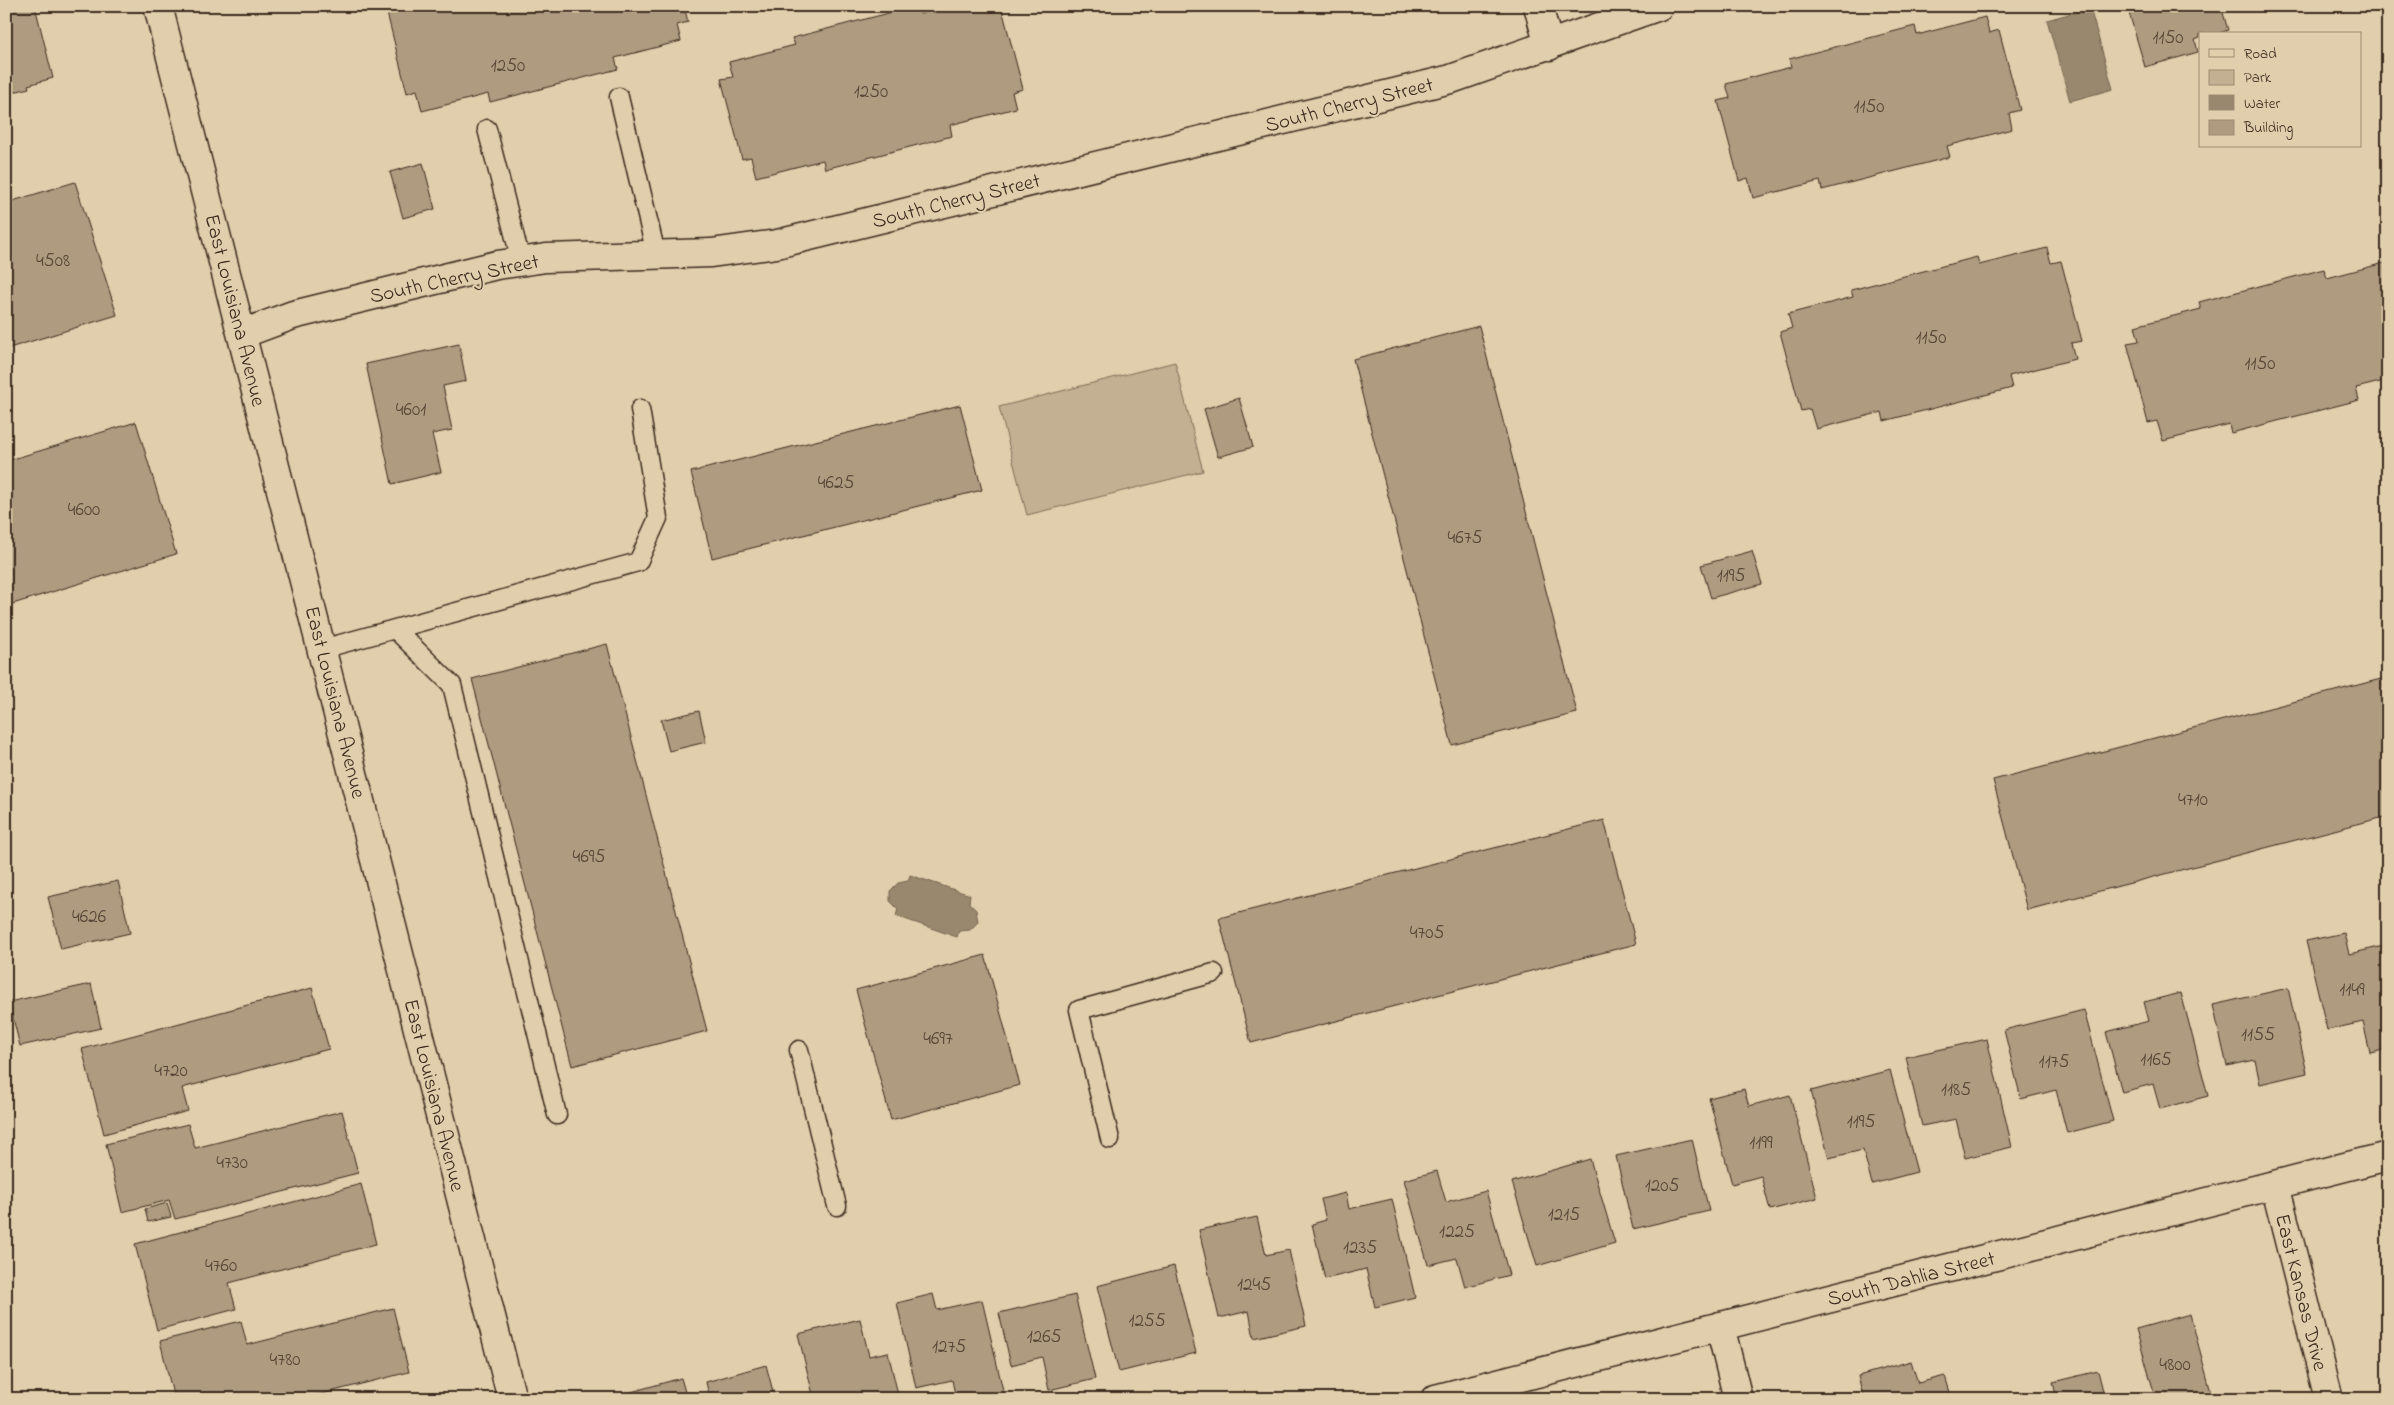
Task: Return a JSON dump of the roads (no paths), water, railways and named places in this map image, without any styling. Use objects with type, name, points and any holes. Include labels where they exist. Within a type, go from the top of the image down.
[{"type":"street","name":"East Louisiana Avenue","points":[[158,6],[512,1399]]},
{"type":"street","points":[[1538,6],[1548,46]]},
{"type":"street","name":"South Cherry Street","points":[[242,334],[293,315],[458,273],[521,261],[568,256],[711,253],[777,244],[1450,79],[1659,6]]},
{"type":"street","name":"South Dahlia Street","points":[[1435,1399],[2388,1156]]},
{"type":"street","name":"East Kansas Drive","points":[[2275,1185],[2329,1399]]},
{"type":"street","points":[[1720,1326],[1738,1399]]},
{"type":"lane","points":[[619,97],[656,254]]},
{"type":"lane","points":[[487,129],[521,261]]},
{"type":"lane","points":[[322,649],[638,562],[658,518],[640,409]]},
{"type":"lane","points":[[395,629],[452,685],[557,1115]]},
{"type":"lane","points":[[1110,1139],[1078,1010],[1214,973]]},
{"type":"lane","points":[[799,1050],[838,1206]]},
{"type":"water","points":[[2090,8],[2113,89],[2070,101],[2047,20]]},
{"type":"water","points":[[910,875],[970,895],[969,903],[976,910],[978,922],[970,930],[959,931],[957,937],[896,916],[898,909],[890,901],[890,891],[898,883],[908,881]]}]
